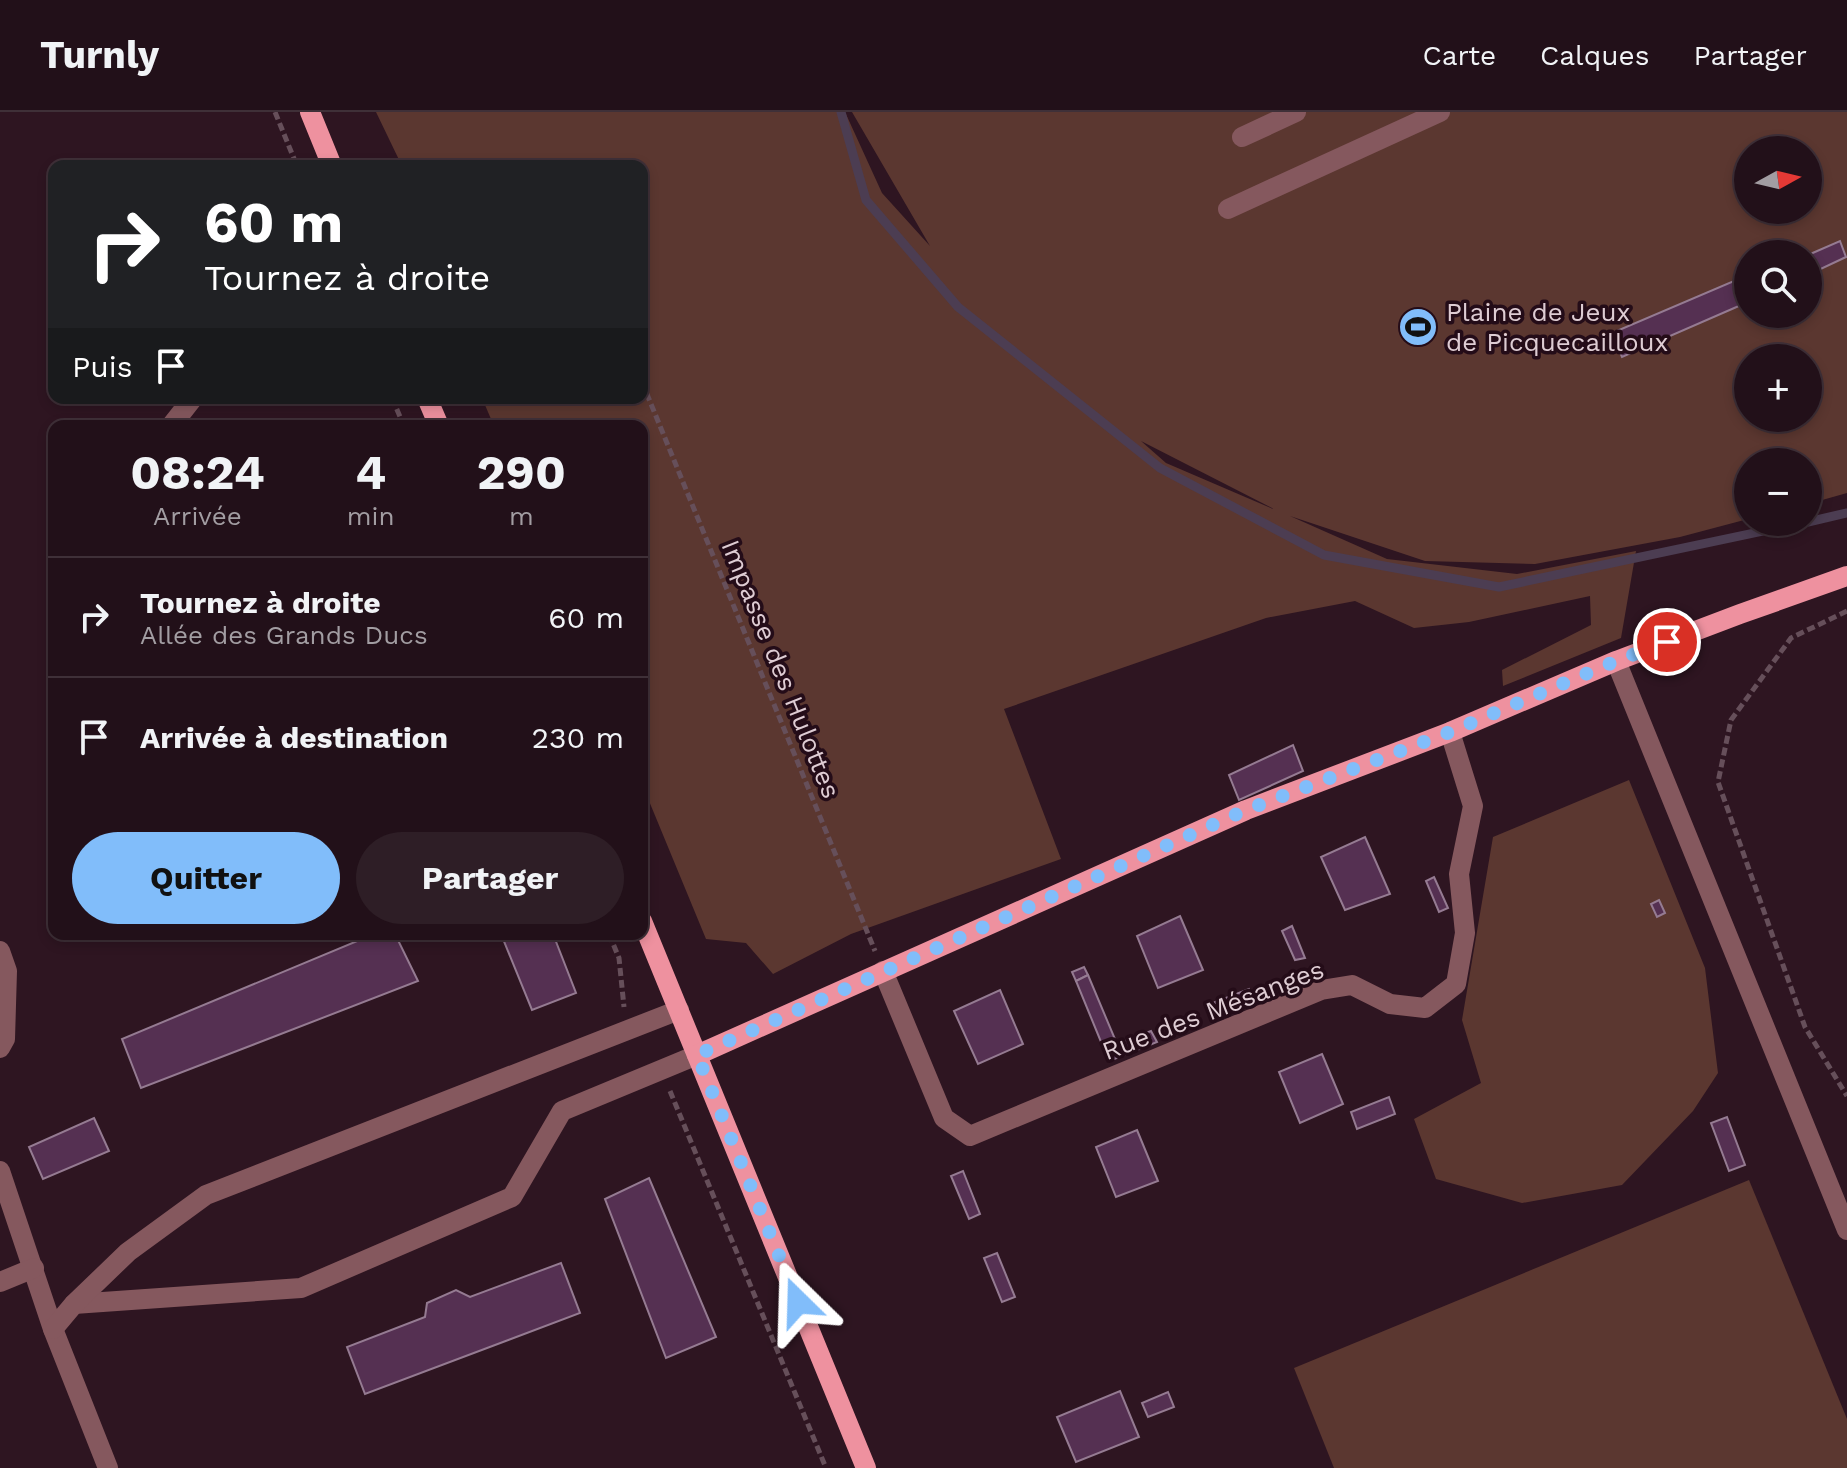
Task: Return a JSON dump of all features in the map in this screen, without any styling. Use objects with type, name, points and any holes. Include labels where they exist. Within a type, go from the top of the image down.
[{"type":"main road","points":[[310,112],[330,160]]},
{"type":"main road","points":[[697,1055],[1246,810],[1450,732],[1616,661],[1847,576]]},
{"type":"main road","points":[[648,935],[866,1468]]},
{"type":"street","points":[[1242,137],[1296,112]]},
{"type":"street","points":[[1228,209],[1440,112]]},
{"type":"street","points":[[176,420],[188,404]]},
{"type":"street","points":[[1616,661],[1847,1230]]},
{"type":"street","name":"Rue des Mésanges","points":[[883,971],[944,1118],[970,1136],[1321,990],[1352,985],[1390,1004],[1425,1008],[1456,984],[1465,933],[1459,874],[1473,806],[1450,732]]},
{"type":"street","points":[[0,951],[7,971],[5,1039],[0,1048]]},
{"type":"street","points":[[53,1329],[74,1304],[128,1252],[206,1195],[679,1010]]},
{"type":"street","points":[[74,1304],[301,1288],[512,1197],[562,1111],[697,1055]]},
{"type":"street","points":[[0,1171],[53,1329],[108,1468]]},
{"type":"street","points":[[0,1282],[34,1268]]},
{"type":"path","points":[[275,112],[295,160]]},
{"type":"path","name":"Impasse des Hulottes","points":[[648,397],[883,971]]},
{"type":"path","points":[[1847,611],[1791,638],[1731,720],[1718,782],[1805,1027],[1847,1096]]},
{"type":"path","points":[[612,940],[619,958],[622,1002],[632,1029]]},
{"type":"path","points":[[651,1074],[671,1093],[826,1468]]},
{"type":"shaded area","points":[[376,112],[845,112],[882,193],[930,246],[852,112],[1847,112],[1847,493],[1822,500],[1822,448],[1734,448],[1734,523],[1680,537],[1535,564],[1425,561],[1290,516],[1387,559],[1517,574],[1636,551],[1621,638],[1503,686],[1502,670],[1591,625],[1590,596],[1469,622],[1414,628],[1355,601],[1266,618],[1004,709],[1061,859],[851,934],[773,974],[746,943],[706,939],[648,799],[648,420],[491,420],[485,404],[648,404],[648,160],[399,160]],"holes":[[[1141,441],[1273,509],[1166,463]]]},
{"type":"shaded area","points":[[1629,780],[1705,968],[1718,1073],[1693,1111],[1622,1185],[1522,1203],[1436,1179],[1414,1119],[1481,1083],[1462,1020],[1493,837]]},
{"type":"shaded area","points":[[1749,1180],[1847,1419],[1847,1468],[1334,1468],[1294,1368]]},
{"type":"building","points":[[1840,241],[1846,257],[1822,268],[1822,249]]},
{"type":"building","points":[[1734,281],[1734,308],[1622,357],[1612,333]]},
{"type":"building","points":[[1293,745],[1303,771],[1239,800],[1229,775]]},
{"type":"building","points":[[1365,837],[1390,894],[1345,910],[1321,857]]},
{"type":"building","points":[[1434,877],[1448,908],[1439,912],[1426,881]]},
{"type":"building","points":[[1659,900],[1665,913],[1657,917],[1651,904]]},
{"type":"building","points":[[1180,916],[1203,970],[1158,988],[1137,936]]},
{"type":"building","points":[[1292,926],[1305,958],[1295,960],[1282,931]]},
{"type":"building","points":[[360,940],[398,940],[418,981],[141,1088],[122,1039]]},
{"type":"building","points":[[503,940],[555,940],[576,993],[532,1010]]},
{"type":"building","points":[[1084,967],[1088,975],[1076,981],[1072,972]]},
{"type":"building","points":[[1088,975],[1117,1044],[1151,1031],[1157,1042],[1122,1056],[1118,1048],[1106,1054],[1076,981]]},
{"type":"building","points":[[1249,989],[1254,1001],[1221,1014],[1215,1002]]},
{"type":"building","points":[[1000,990],[1023,1044],[978,1064],[954,1011]]},
{"type":"building","points":[[1118,1048],[1122,1056],[1109,1061],[1106,1054]]},
{"type":"building","points":[[1322,1054],[1343,1104],[1300,1123],[1279,1072]]},
{"type":"building","points":[[1389,1097],[1395,1114],[1357,1129],[1351,1112]]},
{"type":"building","points":[[1727,1117],[1745,1165],[1729,1171],[1711,1123]]},
{"type":"building","points":[[94,1118],[109,1151],[43,1179],[29,1147]]},
{"type":"building","points":[[1137,1130],[1158,1181],[1116,1197],[1096,1147]]},
{"type":"building","points":[[963,1171],[980,1214],[969,1219],[951,1176]]},
{"type":"building","points":[[649,1178],[716,1337],[666,1358],[605,1199]]},
{"type":"building","points":[[997,1253],[1015,1297],[1002,1302],[984,1258]]},
{"type":"building","points":[[561,1263],[580,1313],[365,1394],[347,1347],[425,1317],[427,1303],[456,1290],[470,1297]]},
{"type":"building","points":[[1120,1391],[1139,1437],[1076,1462],[1057,1417]]},
{"type":"building","points":[[1168,1392],[1174,1407],[1148,1417],[1142,1403]]},
{"type":"waterway","points":[[841,112],[866,200],[958,307],[1160,468],[1324,555],[1499,587],[1740,536]]},
{"type":"waterway","points":[[1822,519],[1847,513]]},
{"type":"place","name":"Plaine de Jeux de Picquecailloux","points":[[1418,327]]},
{"type":"route","points":[[798,1302],[697,1055],[1246,810],[1450,732],[1667,642]]}]
